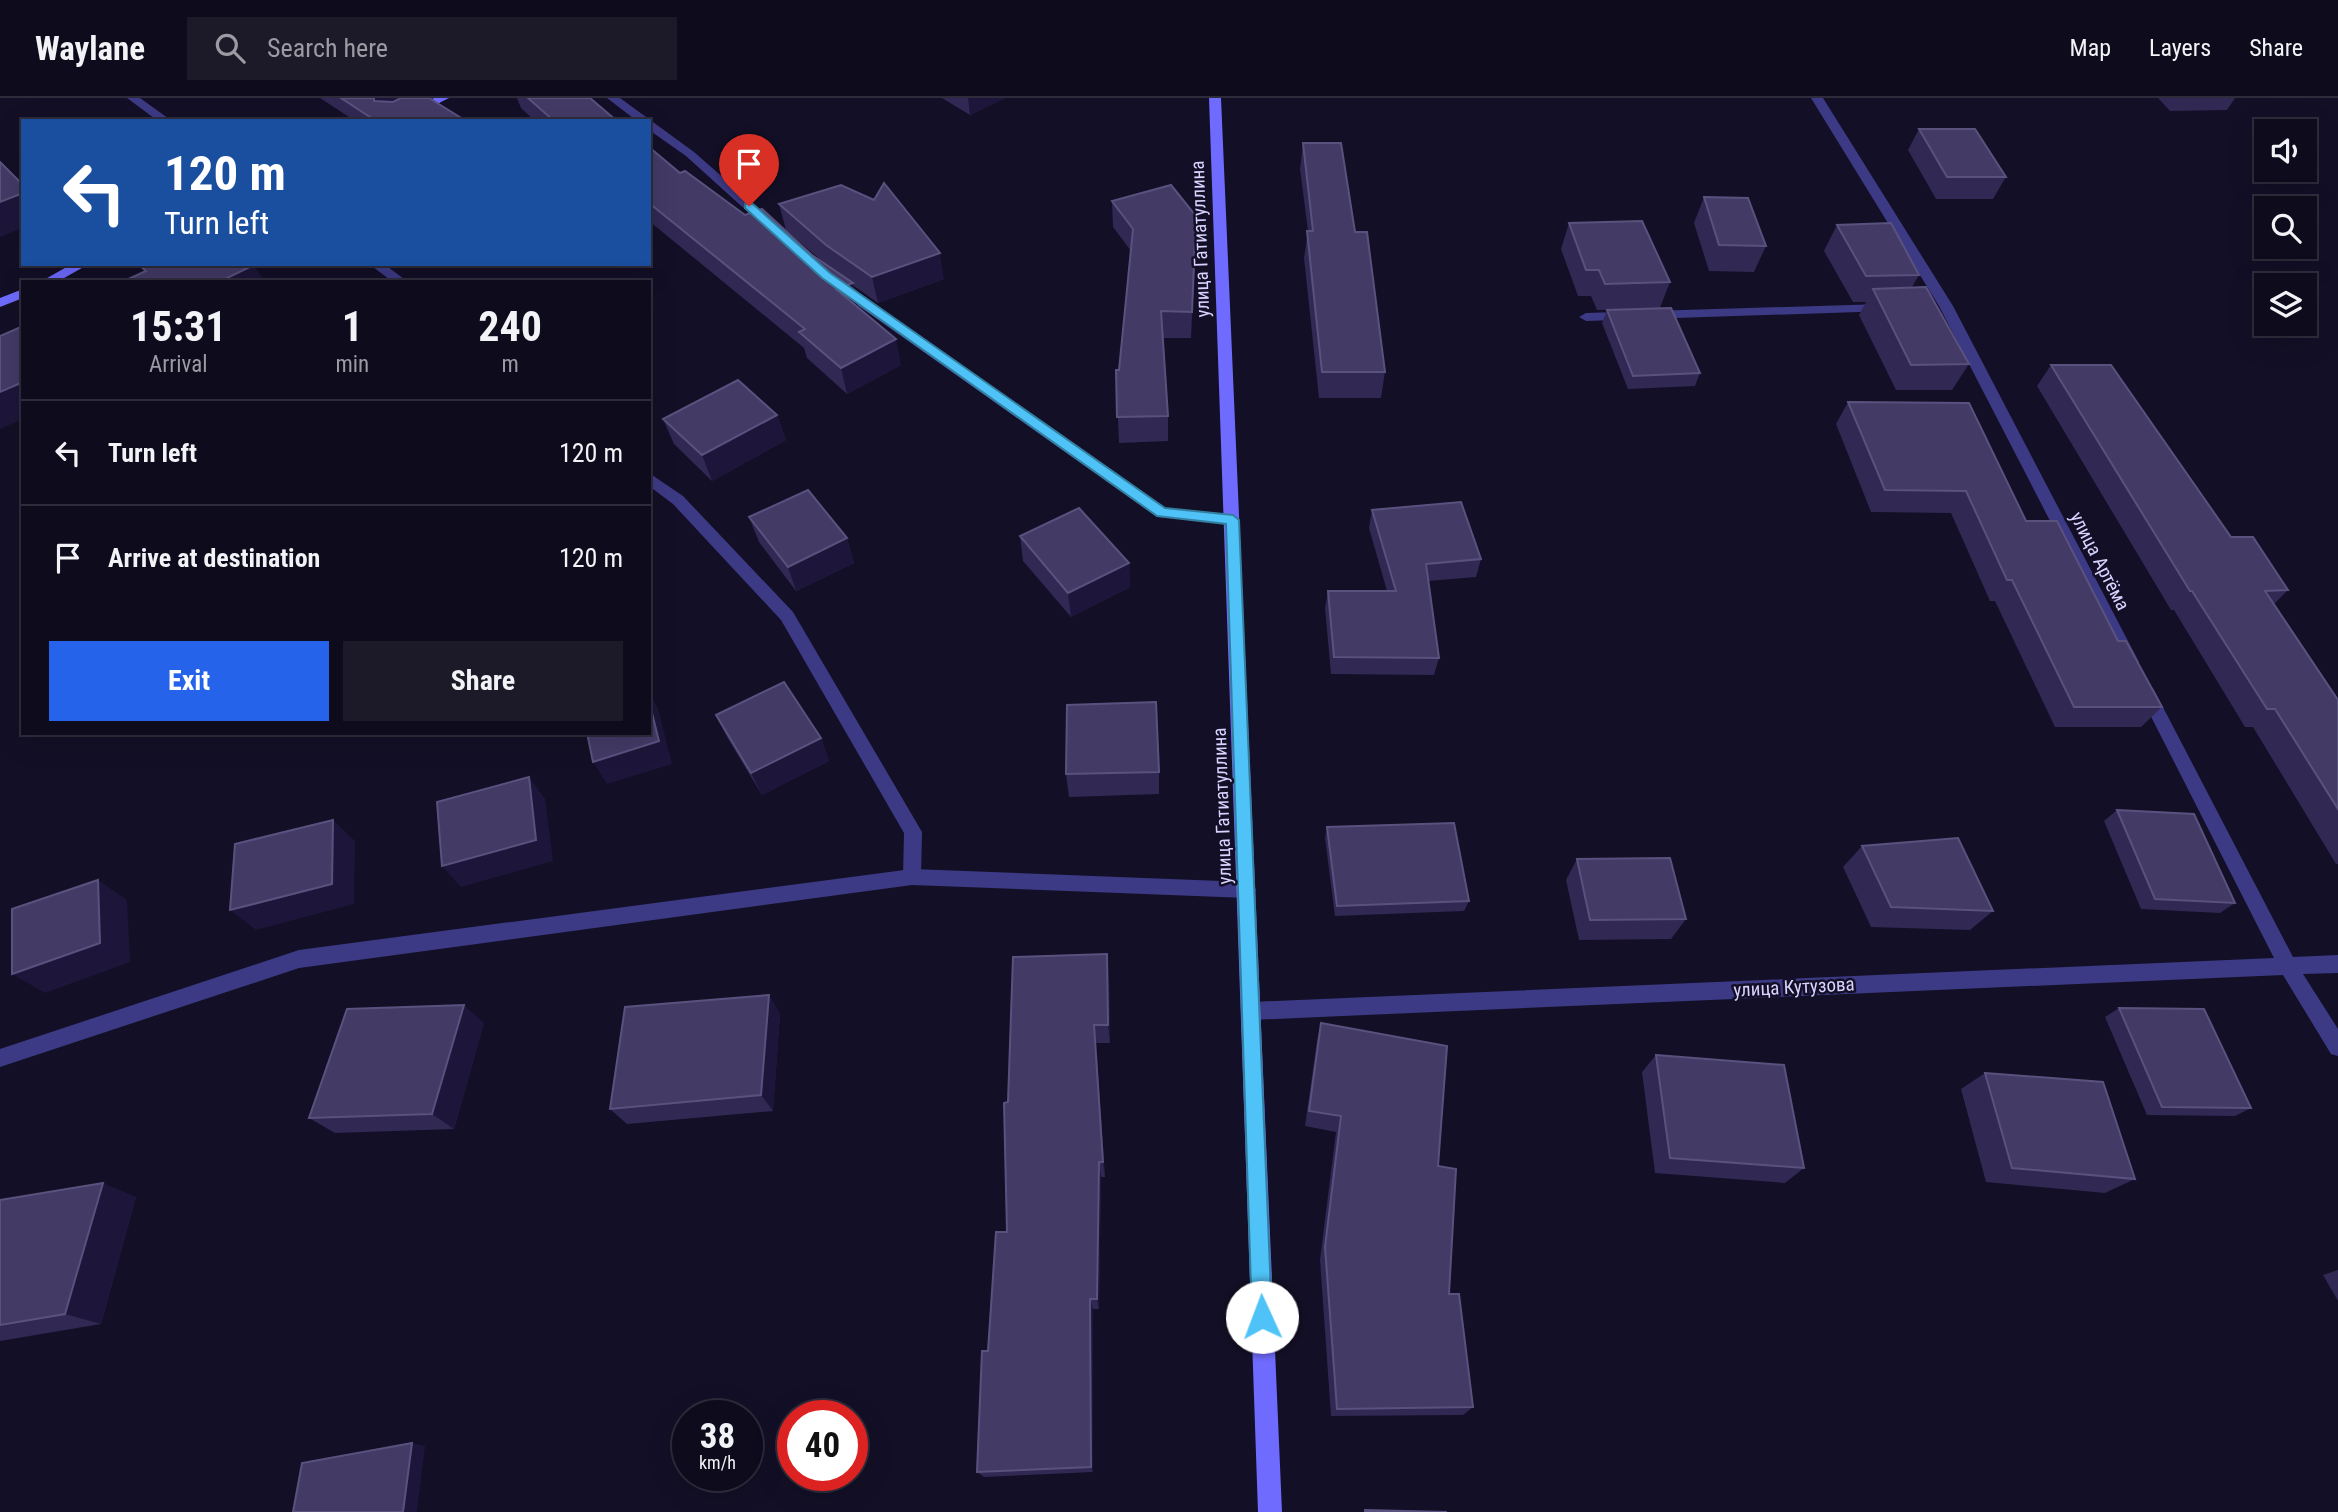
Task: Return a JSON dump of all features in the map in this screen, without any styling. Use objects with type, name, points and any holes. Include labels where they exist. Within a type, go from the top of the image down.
[{"type":"street","points":[[133,98],[163,119]]},
{"type":"street","points":[[397,119],[443,98]]},
{"type":"street","points":[[614,98],[642,119]]},
{"type":"street","name":"улица Гатиатуллина","points":[[1215,98],[1270,1512]]},
{"type":"street","name":"улица Артёма","points":[[1817,98],[1939,307],[2287,965],[2338,1047]]},
{"type":"street","points":[[651,125],[690,154],[788,241]]},
{"type":"street","points":[[50,280],[79,266]]},
{"type":"street","points":[[379,266],[399,280]]},
{"type":"street","points":[[826,276],[1162,513],[1233,520]]},
{"type":"street","points":[[0,303],[21,294]]},
{"type":"street","points":[[1586,317],[1904,307]]},
{"type":"street","points":[[651,480],[678,500],[787,616],[913,832],[912,877]]},
{"type":"street","points":[[0,1058],[299,959],[912,877],[1247,890]]},
{"type":"street","name":"улица Кутузова","points":[[1251,1011],[2338,964]]},
{"type":"building","points":[[341,98],[374,98],[374,101],[393,102],[401,98],[429,98],[463,119],[373,119]]},
{"type":"building","points":[[528,98],[590,98],[615,119],[552,119]]},
{"type":"building","points":[[1919,129],[1975,129],[2006,177],[1947,177]]},
{"type":"building","points":[[1303,143],[1341,143],[1355,232],[1367,232],[1385,372],[1322,372],[1307,231],[1313,231]]},
{"type":"building","points":[[651,149],[680,173],[685,171],[745,215],[762,209],[812,255],[853,283],[836,289],[896,339],[841,368],[799,332],[805,329],[651,205]]},
{"type":"building","points":[[0,162],[21,183],[21,194],[0,202]]},
{"type":"building","points":[[884,183],[940,253],[872,277],[826,245],[779,204],[841,185],[874,200]]},
{"type":"building","points":[[1171,185],[1196,216],[1192,312],[1161,311],[1168,416],[1117,417],[1116,370],[1119,370],[1133,229],[1112,201]]},
{"type":"building","points":[[1704,197],[1748,198],[1766,246],[1719,245]]},
{"type":"building","points":[[1642,221],[1670,282],[1605,284],[1599,270],[1586,270],[1569,223]]},
{"type":"building","points":[[1891,223],[1919,275],[1866,276],[1837,225]]},
{"type":"building","points":[[140,266],[252,266],[223,280],[126,280],[146,271]]},
{"type":"building","points":[[1926,287],[1969,364],[1911,365],[1873,289]]},
{"type":"building","points":[[1671,308],[1700,373],[1633,376],[1607,310]]},
{"type":"building","points":[[21,327],[21,383],[0,392],[0,336]]},
{"type":"building","points":[[2051,365],[2111,365],[2231,537],[2253,537],[2288,590],[2265,591],[2338,700],[2338,809],[2275,709],[2267,709],[2190,591]]},
{"type":"building","points":[[738,380],[777,415],[702,455],[663,419]]},
{"type":"building","points":[[1848,402],[1969,403],[2026,521],[2057,521],[2118,641],[2126,641],[2162,707],[2074,707],[2012,580],[2007,580],[1966,491],[1885,490]]},
{"type":"building","points":[[808,490],[847,538],[788,567],[749,517]]},
{"type":"building","points":[[1461,502],[1481,559],[1426,564],[1439,658],[1334,657],[1328,591],[1396,591],[1372,510]]},
{"type":"building","points":[[1079,508],[1129,563],[1068,593],[1020,536]]},
{"type":"building","points":[[784,682],[821,738],[751,773],[716,715]]},
{"type":"building","points":[[1156,702],[1159,772],[1066,774],[1067,705]]},
{"type":"building","points":[[651,709],[659,741],[593,762],[587,735],[651,735]]},
{"type":"building","points":[[529,777],[536,840],[442,866],[437,802]]},
{"type":"building","points":[[2117,810],[2194,814],[2235,903],[2155,899]]},
{"type":"building","points":[[333,820],[332,884],[230,910],[235,844]]},
{"type":"building","points":[[1454,823],[1469,901],[1337,906],[1327,827]]},
{"type":"building","points":[[1958,838],[1993,911],[1891,907],[1862,846]]},
{"type":"building","points":[[1670,858],[1686,919],[1590,920],[1577,859]]},
{"type":"building","points":[[98,880],[100,943],[12,974],[12,909]]},
{"type":"building","points":[[1107,954],[1108,1025],[1094,1025],[1103,1162],[1099,1162],[1097,1299],[1090,1299],[1091,1467],[977,1472],[982,1351],[988,1351],[996,1232],[1007,1232],[1004,1103],[1008,1102],[1013,957]]},
{"type":"building","points":[[769,995],[761,1095],[610,1109],[625,1007]]},
{"type":"building","points":[[464,1005],[432,1114],[309,1118],[347,1009]]},
{"type":"building","points":[[2119,1008],[2204,1009],[2251,1108],[2162,1107]]},
{"type":"building","points":[[1321,1023],[1447,1046],[1438,1166],[1456,1169],[1449,1294],[1459,1294],[1473,1407],[1337,1409],[1325,1247],[1341,1116],[1309,1111]]},
{"type":"building","points":[[1656,1055],[1784,1065],[1804,1168],[1670,1158]]},
{"type":"building","points":[[1985,1073],[2103,1082],[2135,1179],[2012,1168]]},
{"type":"building","points":[[103,1183],[65,1314],[0,1325],[0,1200]]},
{"type":"building","points":[[412,1443],[403,1512],[293,1512],[302,1463]]},
{"type":"building","points":[[1365,1510],[1447,1512],[1365,1512]]},
{"type":"route","points":[[749,206],[826,276],[1162,513],[1233,520],[1262,1317]]}]
